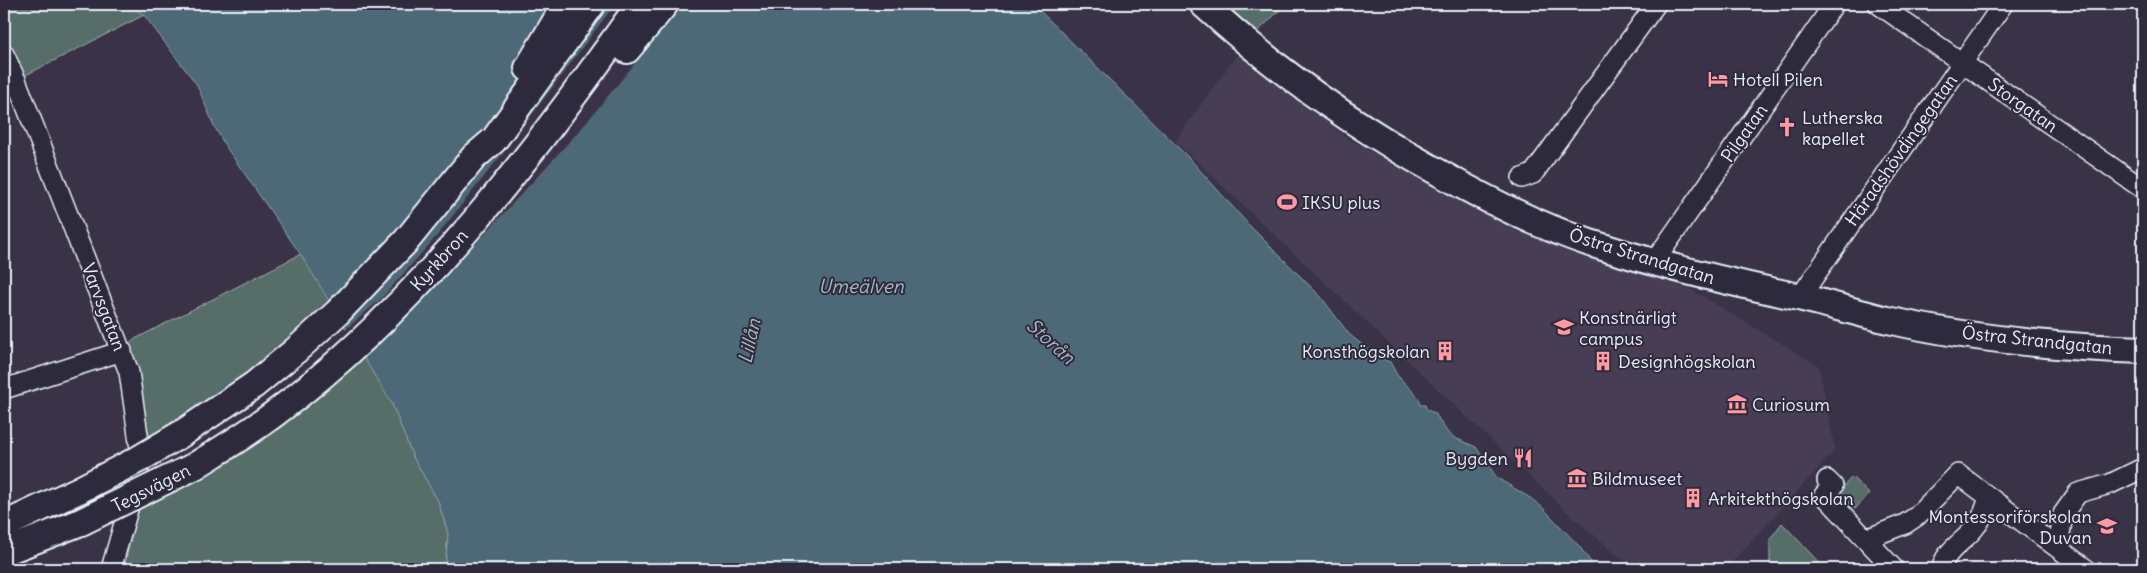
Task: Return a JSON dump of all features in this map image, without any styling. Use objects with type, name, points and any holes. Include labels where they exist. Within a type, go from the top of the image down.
[{"type":"street","points":[[474,157],[485,133],[528,68],[566,4]]},
{"type":"street","points":[[474,157],[494,140],[592,4]]},
{"type":"street","name":"Kyrkbron","points":[[287,404],[356,344],[450,250],[518,167],[640,4]]},
{"type":"street","name":"Kyrkbron","points":[[571,97],[616,63],[665,4]]},
{"type":"street","name":"Östra Strandgatan","points":[[1203,4],[1252,47],[1326,104],[1401,152],[1519,215],[1588,242],[1708,278],[1890,320],[1976,335],[2068,346],[2143,350]]},
{"type":"street","points":[[1522,178],[1533,174],[1656,4]]},
{"type":"street","name":"Pilgatan","points":[[1654,262],[1834,4]]},
{"type":"street","name":"Storgatan","points":[[1878,4],[2143,189]]},
{"type":"street","name":"Häradshövdingegatan","points":[[1800,298],[2003,4]]},
{"type":"street","name":"Varvsgatan","points":[[4,54],[10,82],[129,372],[141,456],[137,478],[111,569]]},
{"type":"street","name":"Tegsvägen","points":[[4,525],[139,459],[181,434],[254,385],[338,312],[400,248],[474,157]]},
{"type":"street","points":[[4,388],[122,351]]},
{"type":"street","name":"Tegsvägen","points":[[4,552],[81,522],[195,466],[287,404]]},
{"type":"street","points":[[2054,546],[2060,535],[2063,514],[2078,493],[2110,484],[2143,468]]},
{"type":"street","points":[[1866,538],[1905,524],[1917,516],[1958,474],[2086,569]]},
{"type":"street","points":[[1827,480],[1833,486],[1824,495],[1894,569]]},
{"type":"street","points":[[1942,569],[1948,555],[1975,528],[1981,519],[1989,497]]},
{"type":"shaded area","name":"Konstnärligt campus","points":[[1238,53],[1350,140],[1523,233],[1690,289],[1819,366],[1835,450],[1726,569],[1634,569],[1576,520],[1175,141]]},
{"type":"green space","points":[[4,4],[127,4],[144,15],[16,80],[4,54]]},
{"type":"green space","points":[[1225,4],[1286,4],[1256,33]]},
{"type":"green space","points":[[301,254],[338,312],[139,459],[122,351],[135,339]]},
{"type":"green space","points":[[356,344],[392,404],[413,457],[438,501],[448,533],[445,569],[124,569],[134,521],[148,490]]},
{"type":"green space","points":[[1852,477],[1869,494],[1855,509],[1841,495],[1841,489]]},
{"type":"green space","points":[[1782,523],[1825,569],[1770,569],[1770,539]]},
{"type":"water","name":"Umeälven","points":[[127,4],[1033,4],[1190,159],[1248,224],[1321,297],[1349,334],[1377,357],[1390,362],[1397,375],[1418,397],[1420,405],[1425,405],[1427,410],[1435,413],[1447,432],[1455,438],[1476,447],[1497,478],[1532,499],[1543,508],[1579,546],[1596,569],[445,569],[448,533],[438,501],[413,457],[392,404],[301,255],[226,147],[214,126],[197,85],[144,15]]},
{"type":"pier","points":[[615,4],[684,4],[580,130],[456,265],[408,313],[354,346],[345,330],[382,298],[435,238],[503,153]]},
{"type":"place","name":"Hotell Pilen","points":[[1718,79]]},
{"type":"place","name":"Lutherska kapellet","points":[[1787,127]]},
{"type":"place","name":"IKSU plus","points":[[1287,202]]},
{"type":"place","name":"Konstnärligt campus","points":[[1564,327]]},
{"type":"place","name":"Konsthögskolan","points":[[1445,351]]},
{"type":"place","name":"Designhögskolan","points":[[1603,361]]},
{"type":"place","name":"Curiosum","points":[[1737,404]]},
{"type":"place","name":"Bygden","points":[[1523,458]]},
{"type":"place","name":"Bildmuseet","points":[[1577,478]]},
{"type":"place","name":"Arkitekthögskolan","points":[[1693,498]]},
{"type":"place","name":"Montessoriförskolan Duvan","points":[[2107,526]]},
{"type":"water label","name":"Lillån","points":[[749,341]]},
{"type":"water label","name":"Storån","points":[[1051,341]]}]
